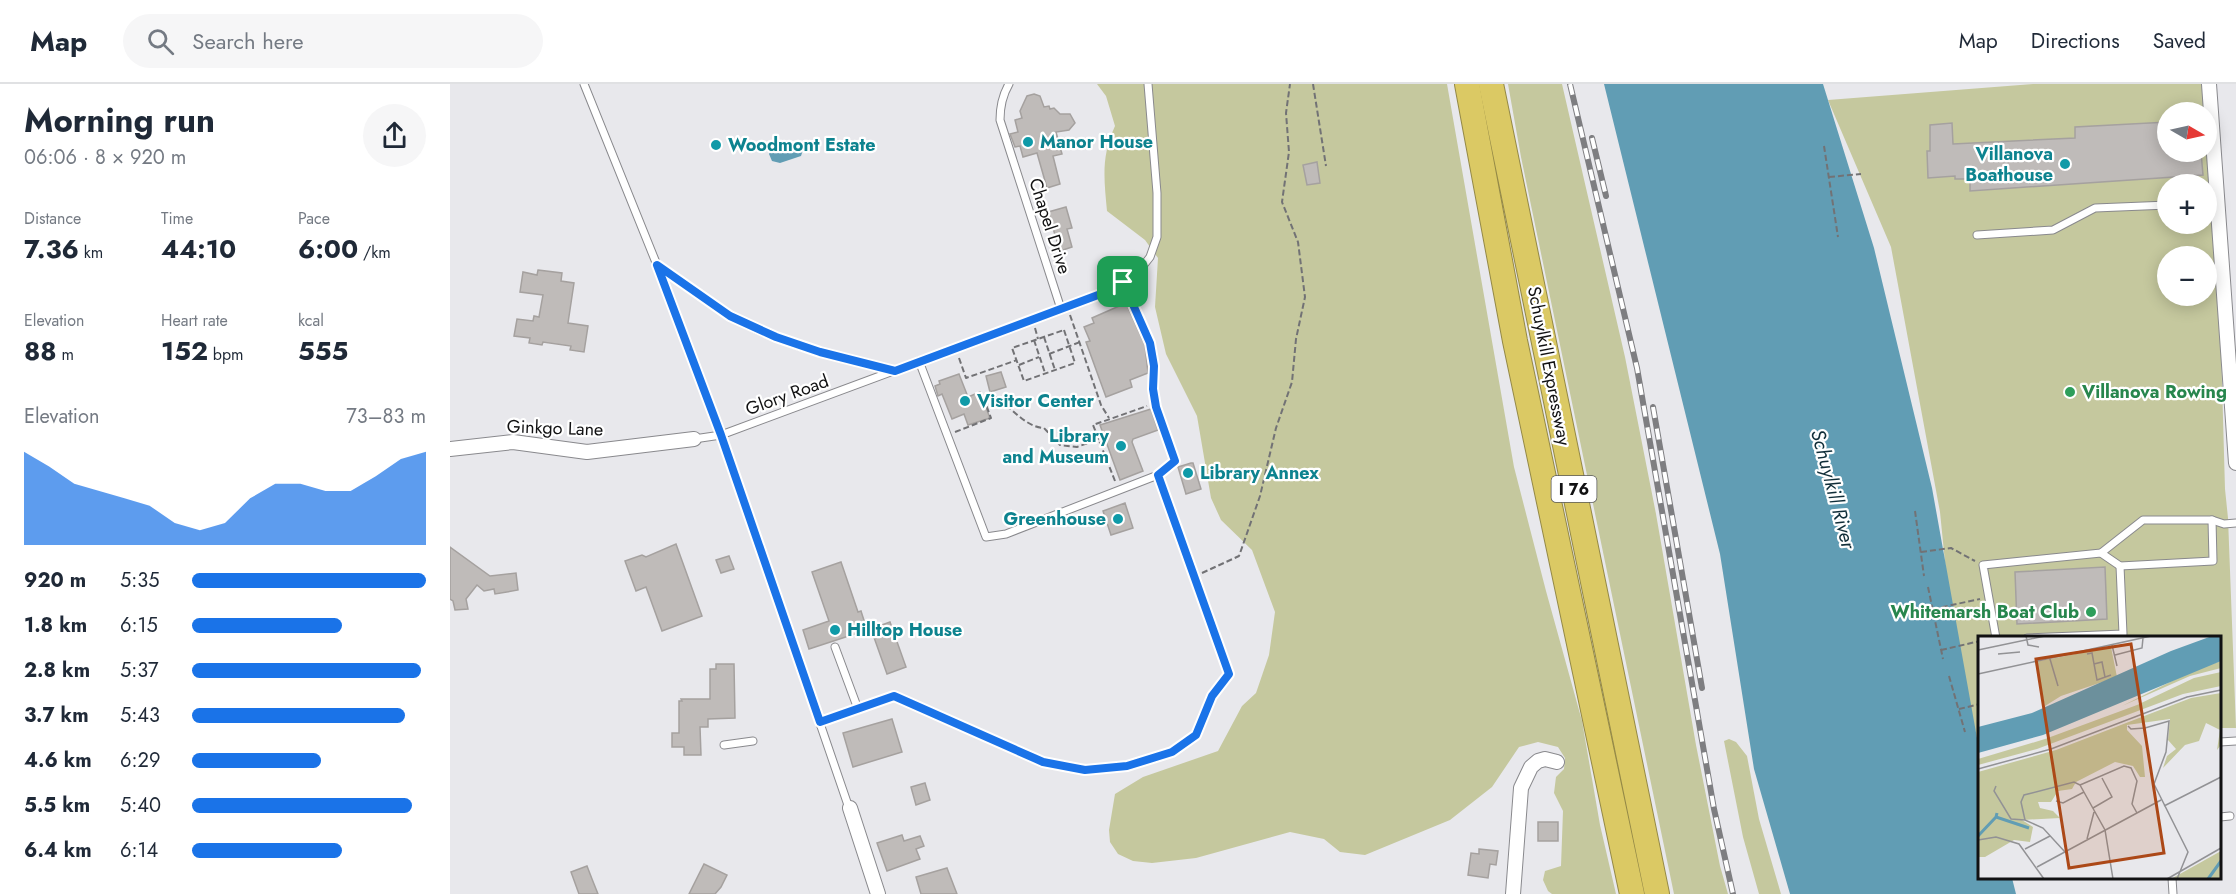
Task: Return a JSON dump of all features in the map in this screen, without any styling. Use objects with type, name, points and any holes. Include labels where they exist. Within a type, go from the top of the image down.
[{"type":"highway","name":"Schuylkill Expressway","points":[[1467,84],[1515,341],[1632,894]]},
{"type":"highway","name":"Schuylkill Expressway","points":[[1491,84],[1657,894]]},
{"type":"street","points":[[2209,84],[2211,174]]},
{"type":"street","points":[[2215,234],[2236,463]]},
{"type":"street","name":"Ginkgo Lane","points":[[450,449],[513,442],[587,452],[694,439]]},
{"type":"street","points":[[1513,894],[1521,788],[1531,766],[1545,759],[1557,762]]},
{"type":"street","points":[[849,808],[878,894]]},
{"type":"lane","points":[[584,84],[657,265],[721,435],[849,808]]},
{"type":"lane","name":"Chapel Drive","points":[[1009,84],[1001,100],[1000,120],[1064,308]]},
{"type":"lane","name":"Glory Road","points":[[694,439],[721,435],[1064,308],[1114,289],[1138,271],[1150,257],[1157,237],[1157,193],[1148,84]]},
{"type":"lane","points":[[1977,235],[2053,230],[2095,208],[2157,205]]},
{"type":"lane","points":[[657,265],[730,316],[776,337],[820,352],[895,371]]},
{"type":"lane","points":[[919,361],[986,537],[1006,534],[1158,475],[1175,461],[1155,403],[1154,366],[1150,343],[1123,282]]},
{"type":"lane","points":[[820,722],[894,696],[1043,762],[1085,770],[1127,766],[1172,752],[1196,735],[1212,696],[1229,674],[1158,475]]},
{"type":"lane","points":[[1996,636],[1983,565],[2101,552],[2143,520],[2212,520],[2224,524],[2236,523]]},
{"type":"lane","points":[[2101,552],[2120,566],[2213,561],[2212,520]]},
{"type":"lane","points":[[2075,636],[2123,634],[2120,566]]},
{"type":"lane","points":[[835,647],[858,709]]},
{"type":"lane","points":[[724,745],[753,741]]},
{"type":"lane","points":[[2221,742],[2236,741]]},
{"type":"lane","points":[[2221,817],[2230,816]]},
{"type":"lane","points":[[2172,879],[2173,894]]},
{"type":"path","points":[[1194,577],[1239,556],[1260,496],[1276,428],[1292,382],[1296,339],[1305,297],[1299,242],[1282,202],[1289,152],[1286,114],[1290,84]]},
{"type":"path","points":[[1313,84],[1326,166]]},
{"type":"path","points":[[1824,146],[1838,237]]},
{"type":"path","points":[[1829,177],[1861,174]]},
{"type":"path","points":[[1064,308],[1080,342],[1101,405],[1109,418]]},
{"type":"path","points":[[1064,330],[1076,363],[1024,381],[1012,348],[1034,340],[1064,330]]},
{"type":"path","points":[[1044,337],[1055,370]]},
{"type":"path","points":[[1034,340],[1045,374]]},
{"type":"path","points":[[1049,354],[1080,342]]},
{"type":"path","points":[[956,348],[966,378],[1017,360]]},
{"type":"path","points":[[1038,352],[1048,349]]},
{"type":"path","points":[[1018,365],[1039,357]]},
{"type":"path","points":[[948,435],[991,418],[985,402],[996,397],[1035,428],[1044,428],[1060,445],[1077,447],[1099,439]]},
{"type":"path","points":[[1118,490],[1093,424],[1155,403]]},
{"type":"path","points":[[1915,511],[1924,576]]},
{"type":"path","points":[[1921,552],[1951,548],[1983,565]]},
{"type":"path","points":[[1928,588],[1943,659]]},
{"type":"path","points":[[1933,609],[1968,602]]},
{"type":"path","points":[[1941,650],[1978,641]]},
{"type":"path","points":[[1949,676],[1965,732]]},
{"type":"path","points":[[1959,709],[1978,704]]},
{"type":"green space","points":[[1097,84],[1447,84],[1514,467],[1582,721],[1600,825],[1616,894],[1552,894],[1548,891],[1543,880],[1545,871],[1561,866],[1563,811],[1554,793],[1556,777],[1564,769],[1565,758],[1558,747],[1538,742],[1519,747],[1492,787],[1450,820],[1365,855],[1340,852],[1324,839],[1290,832],[1196,858],[1152,863],[1133,861],[1118,854],[1110,842],[1109,830],[1115,794],[1143,777],[1218,751],[1242,706],[1256,693],[1269,655],[1275,612],[1252,550],[1221,520],[1211,498],[1197,416],[1166,354],[1155,307],[1158,258],[1145,240],[1107,211],[1106,158],[1115,126],[1106,96]]},
{"type":"green space","points":[[1508,84],[1562,84],[1625,357],[1656,514],[1696,745],[1720,866],[1728,894],[1674,894],[1521,157]]},
{"type":"green space","name":"Villanova Rowing","points":[[2033,84],[2209,84],[2210,102],[2157,102],[2157,162],[2214,162],[2215,174],[2157,174],[2157,234],[2217,234],[2217,203],[2225,489],[2236,728],[2221,728],[2221,636],[1978,636],[1977,740],[1948,592],[1940,512],[1891,247],[1828,100]]},
{"type":"green space","points":[[1729,739],[1736,742],[1747,756],[1759,819],[1781,894],[1759,894],[1743,837],[1724,741]]},
{"type":"water","name":"Schuylkill River","points":[[1604,84],[1823,84],[1874,248],[1932,488],[1978,743],[1978,879],[2012,879],[2016,894],[1790,894],[1754,769],[1720,554]]},
{"type":"water","points":[[794,142],[802,145],[801,156],[780,163],[772,161],[769,154],[772,149]]},
{"type":"building","name":"Manor House","points":[[1034,94],[1040,96],[1044,107],[1054,108],[1060,114],[1070,114],[1075,123],[1069,130],[1056,132],[1062,154],[1053,156],[1060,184],[1047,188],[1037,153],[1023,157],[1020,146],[1015,147],[1010,134],[1018,132],[1015,120],[1022,118],[1020,111],[1027,96]]},
{"type":"building","name":"Villanova Boathouse","points":[[1952,123],[1953,144],[2075,138],[2075,127],[2157,123],[2157,162],[2202,162],[2203,174],[2157,174],[2157,178],[1970,191],[1970,179],[1955,179],[1955,176],[1928,178],[1927,151],[1930,151],[1930,125]]},
{"type":"building","points":[[1317,162],[1320,183],[1307,185],[1303,165]]},
{"type":"building","points":[[1066,207],[1072,228],[1067,229],[1072,247],[1060,251],[1048,212]]},
{"type":"building","points":[[538,270],[562,273],[561,281],[574,283],[568,323],[588,326],[584,352],[570,350],[571,346],[543,342],[542,345],[529,343],[530,338],[514,336],[517,319],[533,321],[534,316],[539,317],[543,295],[520,292],[523,272],[537,275]]},
{"type":"building","points":[[1126,303],[1145,345],[1148,373],[1130,380],[1132,387],[1106,397],[1086,342],[1090,341],[1084,327],[1094,323],[1092,318]]},
{"type":"building","points":[[1001,372],[1006,387],[990,392],[986,376]]},
{"type":"building","name":"Visitor Center","points":[[959,374],[968,397],[980,392],[990,418],[968,425],[964,414],[952,419],[942,394],[938,396],[935,386],[940,384],[939,381]]},
{"type":"building","name":"Library and Museum","points":[[1151,409],[1158,430],[1133,439],[1132,442],[1143,471],[1120,480],[1100,425]]},
{"type":"building","name":"Library Annex","points":[[1193,463],[1201,489],[1186,494],[1178,467]]},
{"type":"building","name":"Greenhouse","points":[[1125,503],[1133,528],[1111,535],[1103,511]]},
{"type":"building","points":[[676,544],[702,616],[662,631],[646,587],[636,591],[625,561],[642,555],[646,557]]},
{"type":"building","points":[[450,547],[490,576],[516,573],[518,590],[495,594],[494,589],[484,591],[477,585],[466,599],[468,609],[455,610],[453,601],[450,599]]},
{"type":"building","points":[[729,556],[734,569],[721,573],[716,560]]},
{"type":"building","points":[[841,562],[858,612],[861,611],[867,630],[809,649],[803,630],[829,621],[812,572]]},
{"type":"building","points":[[2105,567],[2107,619],[2017,624],[2015,572]]},
{"type":"building","points":[[890,622],[906,667],[887,674],[871,629]]},
{"type":"building","points":[[716,664],[734,664],[735,718],[708,719],[708,727],[700,727],[701,755],[684,755],[684,747],[672,747],[672,733],[679,733],[679,701],[682,701],[681,699],[710,699],[710,669],[716,669]]},
{"type":"building","points":[[892,719],[902,752],[853,767],[843,733]]},
{"type":"building","points":[[925,783],[930,800],[916,805],[911,787]]},
{"type":"building","points":[[1538,822],[1558,822],[1558,841],[1538,841]]},
{"type":"building","points":[[902,835],[904,841],[920,836],[924,846],[916,849],[920,859],[887,871],[877,843]]},
{"type":"building","points":[[1479,849],[1498,851],[1496,865],[1490,864],[1488,878],[1468,875],[1471,853],[1479,854]]},
{"type":"building","points":[[704,864],[727,875],[715,894],[689,894]]},
{"type":"building","points":[[587,866],[598,894],[579,894],[571,872]]},
{"type":"building","points":[[947,868],[957,894],[921,894],[916,877]]},
{"type":"railway","points":[[1570,84],[1637,368],[1714,809],[1733,894]]},
{"type":"railway","points":[[1592,138],[1606,196]]},
{"type":"railway","points":[[1653,407],[1702,688]]},
{"type":"place","name":"Manor House","points":[[1028,142]]},
{"type":"place","name":"Woodmont Estate","points":[[716,145]]},
{"type":"place","name":"Villanova Boathouse","points":[[2065,164]]},
{"type":"place","name":"Villanova Rowing","points":[[2070,392]]},
{"type":"place","name":"Visitor Center","points":[[965,401]]},
{"type":"place","name":"Library and Museum","points":[[1121,446]]},
{"type":"place","name":"Library Annex","points":[[1188,473]]},
{"type":"place","name":"Greenhouse","points":[[1118,519]]},
{"type":"place","name":"Whitemarsh Boat Club","points":[[2091,612]]},
{"type":"place","name":"Hilltop House","points":[[835,630]]},
{"type":"route","points":[[657,265],[730,316],[776,337],[820,352],[895,371],[1114,289],[1123,282],[1150,343],[1154,366],[1153,389],[1156,407],[1175,461],[1158,475],[1229,674],[1212,696],[1196,735],[1172,752],[1127,766],[1085,770],[1043,762],[894,696],[820,722],[721,435],[657,265]]}]
